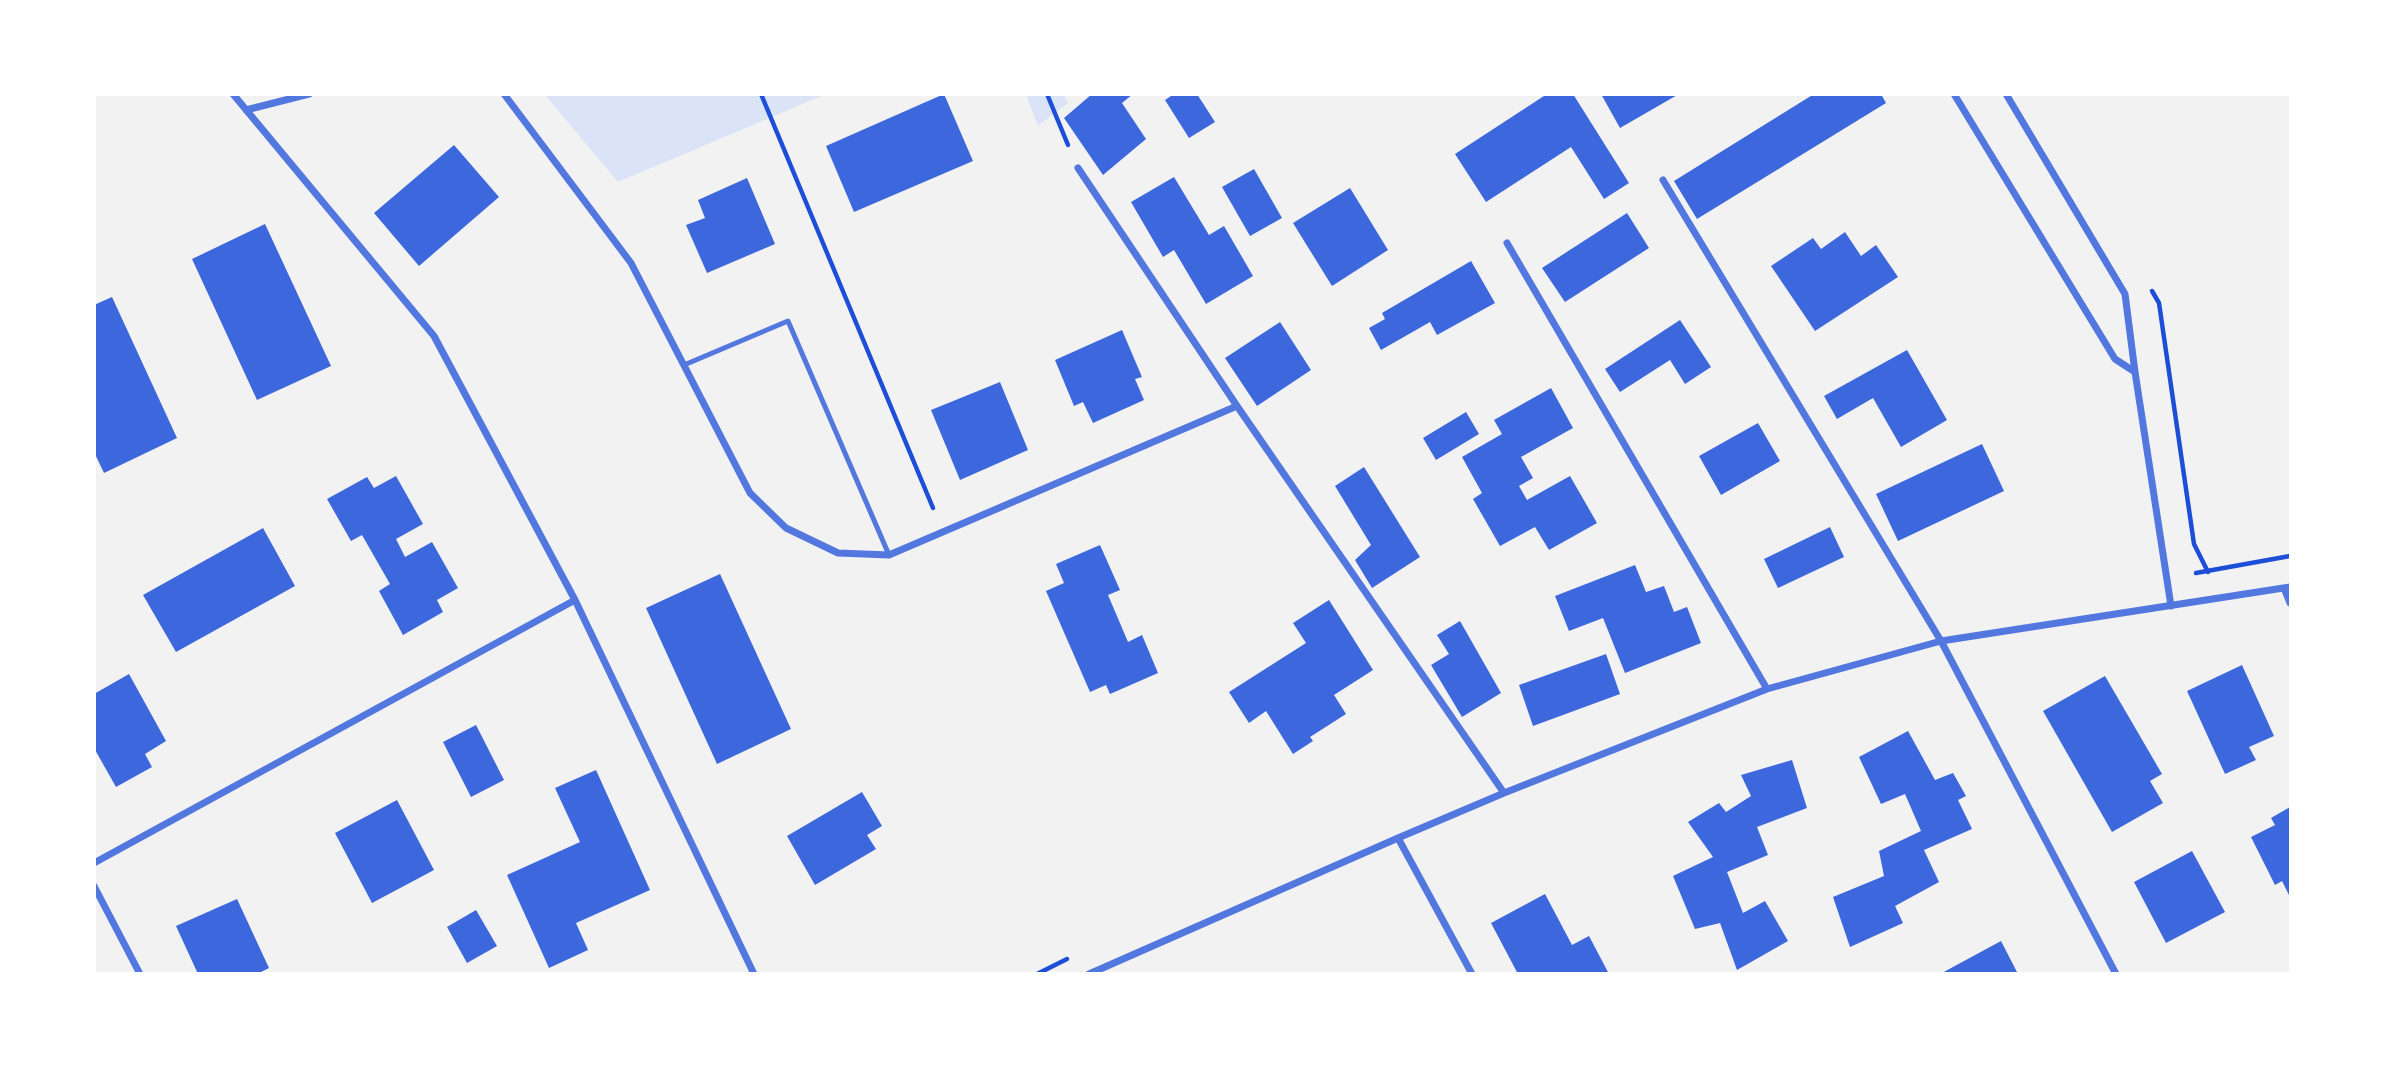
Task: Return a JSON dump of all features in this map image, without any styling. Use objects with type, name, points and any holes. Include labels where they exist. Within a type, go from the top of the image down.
[{"type":"street","points":[[233,94],[434,335],[575,600],[754,974]]},
{"type":"street","points":[[246,110],[309,94]]},
{"type":"street","points":[[504,94],[631,263],[750,492],[786,528],[838,553],[889,555],[1237,406]]},
{"type":"street","points":[[1954,94],[2115,359],[2135,372]]},
{"type":"street","points":[[2006,94],[2125,294],[2171,606]]},
{"type":"street","points":[[1078,168],[1237,406],[1504,793]]},
{"type":"street","points":[[1663,180],[1941,641],[2116,974]]},
{"type":"street","points":[[1507,243],[1767,689]]},
{"type":"street","points":[[1089,974],[1504,793],[1767,689],[1941,641],[2287,588],[2291,603]]},
{"type":"street","points":[[94,863],[575,600]]},
{"type":"street","points":[[1398,838],[1472,974]]},
{"type":"street","points":[[94,887],[140,974]]},
{"type":"lane","points":[[684,365],[788,321],[889,555]]},
{"type":"path","points":[[761,94],[943,532]]},
{"type":"path","points":[[1047,94],[1078,168]]},
{"type":"shaded area","points":[[545,95],[824,95],[618,182]]},
{"type":"shaded area","points":[[1026,95],[1064,95],[1068,103],[1038,126]]},
{"type":"building","points":[[944,94],[973,161],[854,212],[826,146]]},
{"type":"building","points":[[1092,94],[1133,94],[1122,103],[1146,139],[1103,175],[1064,118]]},
{"type":"building","points":[[1174,94],[1197,94],[1215,122],[1189,138],[1165,100]]},
{"type":"building","points":[[1547,94],[1573,94],[1629,183],[1604,199],[1571,147],[1486,202],[1455,154]]},
{"type":"building","points":[[1601,94],[1679,94],[1620,128]]},
{"type":"building","points":[[1814,94],[1881,94],[1886,103],[1697,219],[1674,181]]},
{"type":"building","points":[[454,145],[499,197],[419,266],[374,213]]},
{"type":"building","points":[[1254,169],[1282,218],[1250,236],[1222,187]]},
{"type":"building","points":[[1174,177],[1209,235],[1224,226],[1253,276],[1206,304],[1174,250],[1163,257],[1131,202]]},
{"type":"building","points":[[747,178],[775,244],[707,273],[686,225],[705,218],[698,200]]},
{"type":"building","points":[[1350,188],[1388,250],[1332,286],[1293,223]]},
{"type":"building","points":[[1627,213],[1649,248],[1565,302],[1542,268]]},
{"type":"building","points":[[265,224],[331,366],[257,400],[192,259]]},
{"type":"building","points":[[1845,232],[1861,256],[1876,245],[1898,277],[1815,331],[1771,266],[1813,238],[1821,249]]},
{"type":"building","points":[[1471,261],[1495,303],[1437,335],[1430,322],[1381,350],[1369,328],[1385,319],[1382,313]]},
{"type":"building","points":[[112,297],[177,438],[104,473],[94,452],[94,305]]},
{"type":"building","points":[[1680,320],[1711,367],[1685,384],[1670,360],[1620,392],[1605,369]]},
{"type":"building","points":[[1280,322],[1311,370],[1257,406],[1225,358]]},
{"type":"building","points":[[1122,330],[1142,377],[1135,379],[1144,400],[1093,423],[1083,402],[1074,406],[1055,360]]},
{"type":"building","points":[[1907,350],[1947,420],[1901,447],[1873,398],[1837,419],[1824,396]]},
{"type":"building","points":[[1000,382],[1028,450],[960,480],[931,410]]},
{"type":"building","points":[[1551,388],[1573,428],[1521,457],[1533,478],[1519,486],[1527,500],[1570,476],[1597,523],[1549,550],[1535,527],[1500,546],[1473,499],[1482,493],[1462,457],[1502,434],[1494,420]]},
{"type":"building","points":[[1466,412],[1479,434],[1436,460],[1423,438]]},
{"type":"building","points":[[1758,423],[1780,461],[1721,495],[1699,456]]},
{"type":"building","points":[[1982,444],[2004,491],[1898,541],[1876,494]]},
{"type":"building","points":[[1364,467],[1420,557],[1372,588],[1355,560],[1371,545],[1335,486]]},
{"type":"building","points":[[396,476],[423,524],[396,539],[405,557],[432,542],[458,588],[437,600],[443,612],[403,635],[379,591],[390,584],[362,535],[351,541],[327,499],[367,477],[374,488]]},
{"type":"building","points":[[1830,527],[1844,557],[1778,588],[1764,559]]},
{"type":"building","points":[[263,528],[295,586],[176,652],[143,595]]},
{"type":"building","points":[[1100,545],[1120,590],[1108,595],[1128,642],[1142,635],[1158,673],[1110,694],[1106,685],[1090,692],[1046,591],[1064,583],[1056,564]]},
{"type":"building","points":[[1635,565],[1646,592],[1664,586],[1674,612],[1687,607],[1701,643],[1625,673],[1603,618],[1569,631],[1555,596]]},
{"type":"building","points":[[720,574],[791,729],[717,764],[646,608]]},
{"type":"building","points":[[1329,600],[1373,670],[1334,695],[1346,714],[1310,737],[1313,741],[1293,754],[1266,711],[1249,723],[1229,692],[1306,643],[1293,623]]},
{"type":"building","points":[[1460,621],[1501,693],[1462,717],[1431,665],[1449,654],[1437,635]]},
{"type":"building","points":[[1606,654],[1620,694],[1533,726],[1519,685]]},
{"type":"building","points":[[2242,665],[2274,736],[2249,747],[2256,760],[2225,774],[2187,691]]},
{"type":"building","points":[[129,674],[166,741],[145,754],[152,767],[116,787],[94,748],[94,694]]},
{"type":"building","points":[[2105,676],[2162,774],[2150,781],[2163,803],[2112,832],[2043,711]]},
{"type":"building","points":[[476,725],[504,780],[471,797],[443,742]]},
{"type":"building","points":[[1908,731],[1935,780],[1953,773],[1966,796],[1958,800],[1972,829],[1924,850],[1939,882],[1895,906],[1903,923],[1850,947],[1833,897],[1884,876],[1879,851],[1921,831],[1905,794],[1881,804],[1859,757]]},
{"type":"building","points":[[1792,760],[1807,808],[1757,827],[1768,855],[1727,872],[1743,913],[1765,901],[1788,941],[1737,970],[1720,923],[1695,929],[1673,876],[1713,857],[1688,822],[1719,803],[1726,812],[1751,796],[1741,775]]},
{"type":"building","points":[[596,770],[650,890],[576,923],[588,950],[549,968],[507,875],[580,842],[555,788]]},
{"type":"building","points":[[862,792],[882,826],[867,835],[876,849],[815,885],[787,836]]},
{"type":"building","points":[[397,800],[434,870],[372,903],[335,833]]},
{"type":"building","points":[[2290,807],[2290,897],[2282,881],[2275,885],[2251,837],[2275,825],[2271,818]]},
{"type":"building","points":[[2192,851],[2225,912],[2166,943],[2134,882]]},
{"type":"building","points":[[1545,894],[1572,945],[1589,936],[1609,974],[1518,974],[1491,923]]},
{"type":"building","points":[[237,899],[269,968],[257,974],[198,974],[176,926]]},
{"type":"building","points":[[476,910],[497,946],[467,963],[447,927]]},
{"type":"building","points":[[2001,941],[2018,974],[1940,974]]}]
